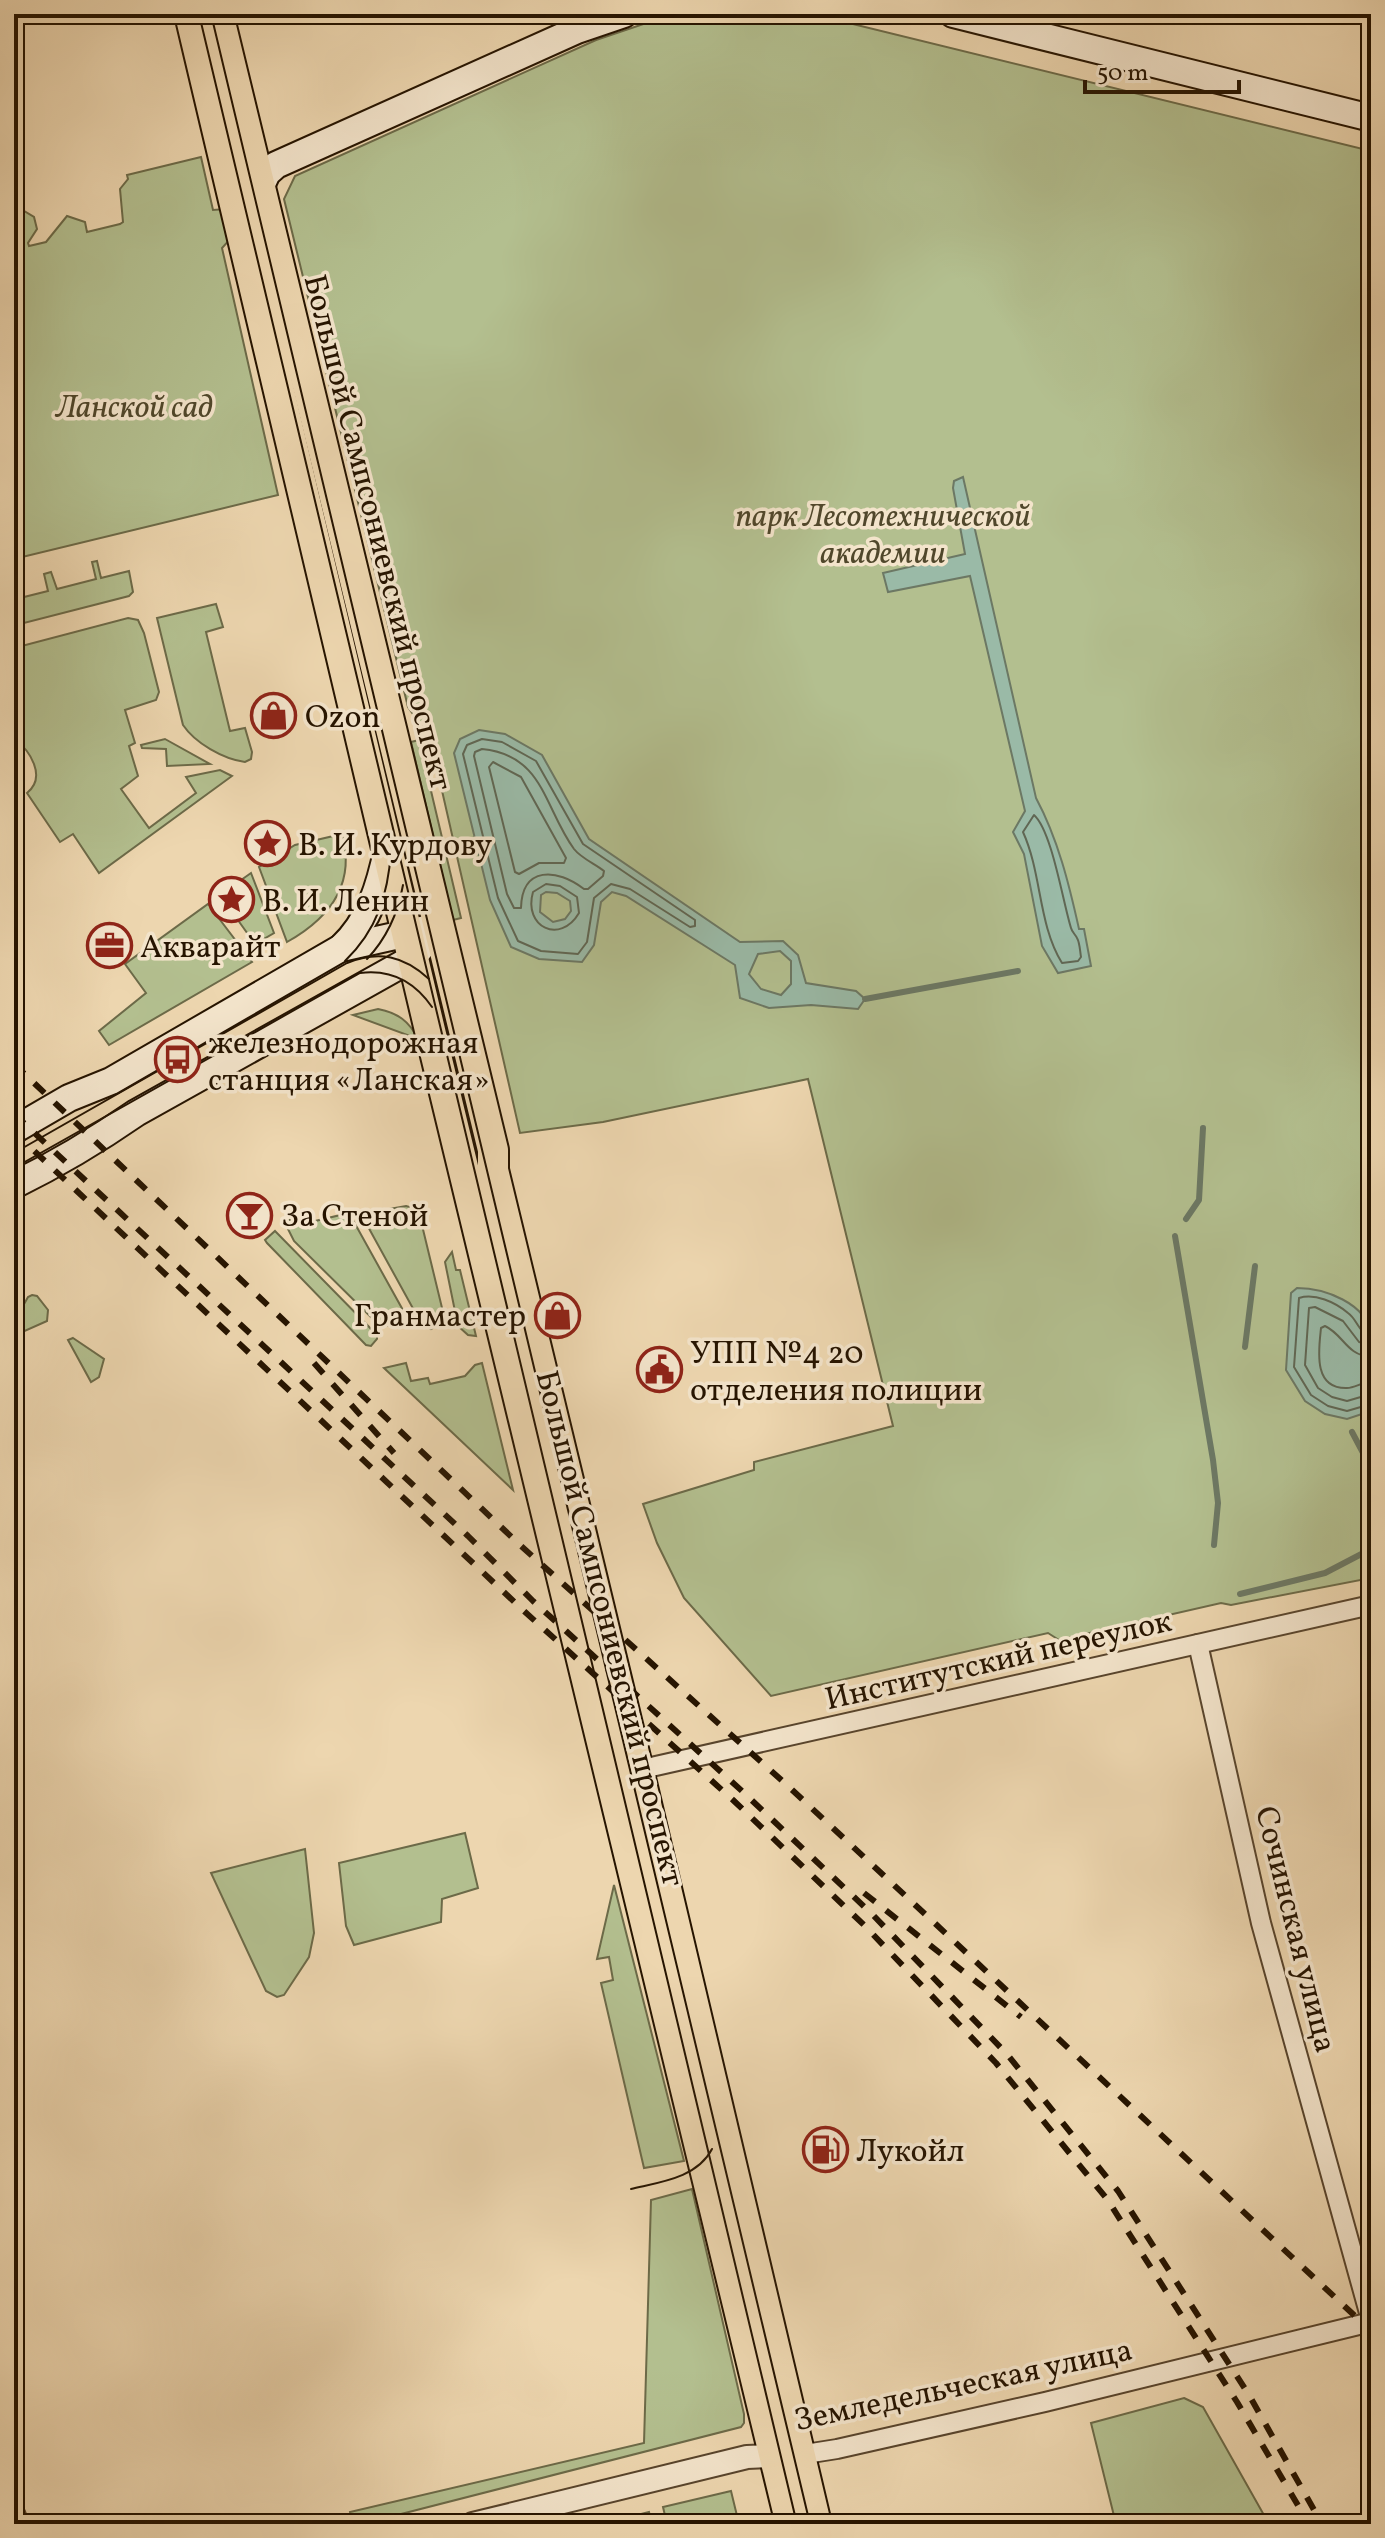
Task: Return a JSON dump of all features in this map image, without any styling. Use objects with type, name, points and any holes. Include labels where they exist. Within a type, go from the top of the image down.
[{"type":"main road","points":[[190,14],[245,189]]},
{"type":"main road","points":[[218,14],[245,189]]},
{"type":"main road","points":[[245,189],[276,165],[577,30],[624,14]]},
{"type":"main road","points":[[953,14],[1371,118]]},
{"type":"main road","name":"Большой Сампсониевский проспект","points":[[245,189],[388,846],[493,1150],[493,1170],[638,1770],[787,2455],[791,2524]]},
{"type":"main road","name":"Большой Сампсониевский проспект","points":[[245,189],[420,939],[787,2455],[816,2524]]},
{"type":"main road","points":[[14,1130],[69,1098],[111,1081],[341,948],[365,919],[382,877],[388,846]]},
{"type":"main road","points":[[341,948],[420,939]]},
{"type":"main road","points":[[14,1182],[48,1155],[89,1131],[136,1113],[420,939]]},
{"type":"main road","points":[[14,1146],[77,1109],[111,1081]]},
{"type":"street","name":"Институтский переулок","points":[[638,1770],[1371,1605]]},
{"type":"street","name":"Сочинская улица","points":[[1198,1644],[1261,1923],[1371,2321]]},
{"type":"street","name":"Земледельческая улица","points":[[473,2524],[747,2457],[837,2449],[1045,2402],[1371,2321]]},
{"type":"street","points":[[14,2516],[16,2524]]},
{"type":"green space","name":"парк Лесотехнической академии","points":[[673,14],[812,14],[1371,151],[1371,1578],[1231,1605],[1221,1603],[1059,1640],[1048,1633],[771,1696],[684,1598],[657,1543],[643,1504],[754,1470],[754,1462],[893,1426],[808,1079],[603,1122],[520,1133],[430,738],[408,707],[284,199],[295,176],[596,40]]},
{"type":"green space","name":"Ланской сад","points":[[201,157],[213,210],[226,209],[233,236],[222,248],[278,495],[14,559],[14,205],[34,217],[37,229],[29,246],[46,242],[67,216],[85,222],[87,232],[120,224],[123,222],[120,189],[128,179],[127,175]]},
{"type":"green space","points":[[97,561],[101,578],[129,571],[133,592],[129,596],[24,623],[14,618],[14,594],[16,599],[48,591],[44,574],[51,572],[57,589],[96,579],[92,562]]},
{"type":"green space","points":[[216,604],[223,627],[206,632],[230,731],[245,728],[252,752],[251,759],[245,762],[210,749],[183,725],[157,618]]},
{"type":"green space","points":[[128,618],[138,620],[144,633],[159,692],[156,700],[125,710],[135,743],[129,746],[138,776],[121,789],[149,828],[196,793],[186,777],[220,770],[232,776],[99,873],[73,834],[60,842],[27,793],[33,787],[36,772],[26,750],[14,739],[14,648]]},
{"type":"green space","points":[[165,739],[210,764],[167,766],[166,749],[142,748],[141,745]]},
{"type":"green space","points":[[419,740],[461,918],[453,920],[411,742]]},
{"type":"green space","points":[[342,834],[345,869],[336,898],[316,922],[287,942],[259,867],[295,845]]},
{"type":"green space","points":[[251,873],[274,933],[255,944],[220,895]]},
{"type":"green space","points":[[208,904],[252,962],[109,1045],[99,1031],[146,993],[125,964]]},
{"type":"green space","points":[[378,1009],[402,1019],[418,1039],[353,1015]]},
{"type":"green space","points":[[406,1206],[413,1208],[420,1217],[443,1312],[441,1323],[431,1329],[421,1323],[361,1214]]},
{"type":"green space","points":[[349,1213],[404,1312],[402,1320],[391,1326],[378,1324],[294,1241],[285,1223],[291,1219],[294,1226]]},
{"type":"green space","points":[[275,1231],[377,1335],[371,1346],[366,1345],[267,1243],[265,1240]]},
{"type":"green space","points":[[452,1252],[456,1270],[460,1270],[476,1336],[468,1335],[458,1326],[445,1262]]},
{"type":"green space","points":[[32,1295],[37,1296],[48,1310],[47,1321],[18,1334],[14,1332],[14,1322]]},
{"type":"green space","points":[[73,1338],[104,1359],[99,1377],[91,1382],[68,1340]]},
{"type":"green space","points":[[406,1363],[411,1381],[428,1378],[430,1384],[465,1376],[475,1365],[482,1363],[513,1490],[384,1368]]},
{"type":"green space","points":[[465,1833],[478,1888],[442,1899],[441,1922],[354,1945],[346,1926],[339,1863]]},
{"type":"green space","points":[[305,1849],[314,1933],[309,1957],[284,1995],[277,1997],[266,1991],[211,1873]]},
{"type":"green space","points":[[614,1885],[684,2161],[644,2168],[601,1983],[613,1980],[609,1957],[597,1959]]},
{"type":"green space","points":[[692,2189],[744,2414],[741,2427],[362,2524],[352,2524],[350,2512],[644,2443],[651,2200]]},
{"type":"green space","points":[[1184,2398],[1203,2407],[1269,2524],[1116,2524],[1091,2423]]},
{"type":"green space","points":[[731,2491],[739,2524],[667,2524],[663,2507]]},
{"type":"green space","points":[[649,2512],[652,2524],[602,2524]]},
{"type":"water","points":[[963,477],[1036,798],[1057,846],[1079,929],[1084,929],[1091,966],[1058,973],[1042,946],[1024,854],[1013,832],[1025,811],[970,576],[888,592],[883,573],[965,554],[953,488],[954,481]]},
{"type":"water","points":[[479,730],[505,734],[542,755],[589,839],[740,942],[783,941],[798,955],[806,983],[856,991],[865,999],[858,1009],[811,1005],[769,1008],[740,998],[735,965],[626,896],[612,892],[601,902],[594,945],[582,962],[539,959],[511,947],[490,900],[454,753],[460,739]],"holes":[[[557,893],[570,901],[571,911],[565,919],[553,922],[540,912],[541,895]],[[780,951],[791,961],[791,984],[781,995],[761,989],[749,974],[758,954]]]},
{"type":"water","points":[[1297,1288],[1331,1294],[1362,1314],[1371,1335],[1371,1411],[1347,1419],[1325,1414],[1305,1401],[1286,1370],[1291,1293]]},
{"type":"waterway","points":[[865,999],[1018,971]]},
{"type":"waterway","points":[[1186,1219],[1199,1200],[1203,1128]]},
{"type":"waterway","points":[[1175,1236],[1213,1460],[1218,1503],[1214,1545]]},
{"type":"waterway","points":[[1245,1347],[1255,1266]]},
{"type":"waterway","points":[[1352,1432],[1371,1468]]},
{"type":"waterway","points":[[1240,1594],[1325,1573],[1371,1549]]},
{"type":"tram line","points":[[199,14],[797,2524]]},
{"type":"tram line","points":[[211,14],[810,2524]]},
{"type":"tram line","points":[[345,961],[365,937],[379,911],[391,851]]},
{"type":"tram line","points":[[367,959],[391,925],[403,885]]},
{"type":"tram line","points":[[14,1153],[347,963],[370,957],[391,958],[401,960],[429,979]]},
{"type":"tram line","points":[[14,1168],[360,973],[382,973],[401,979],[418,990],[432,1007]]},
{"type":"tram line","points":[[631,2189],[687,2173],[712,2149]]},
{"type":"railway","points":[[14,1064],[520,1545],[788,1786],[1371,2331]]},
{"type":"railway","points":[[14,1114],[872,1914],[1006,2053],[1118,2191],[1249,2395],[1322,2524]]},
{"type":"railway","points":[[14,1132],[524,1611],[733,1800],[864,1925],[996,2063],[1107,2199],[1237,2402],[1309,2524]]},
{"type":"railway","points":[[314,1363],[394,1453]]},
{"type":"railway","points":[[864,1893],[1021,2017]]},
{"type":"place","name":"Ozon","points":[[274,716]]},
{"type":"place","name":"В. И. Курдову","points":[[267,844]]},
{"type":"place","name":"В. И. Ленин","points":[[231,900]]},
{"type":"place","name":"Акварайт","points":[[109,946]]},
{"type":"place","name":"железнодорожная станция «Ланская»","points":[[177,1060]]},
{"type":"place","name":"За Стеной","points":[[250,1215]]},
{"type":"place","name":"Гранмастер","points":[[557,1315]]},
{"type":"place","name":"УПП №4 20 отделения полиции","points":[[659,1370]]},
{"type":"place","name":"Лукойл","points":[[825,2150]]}]
